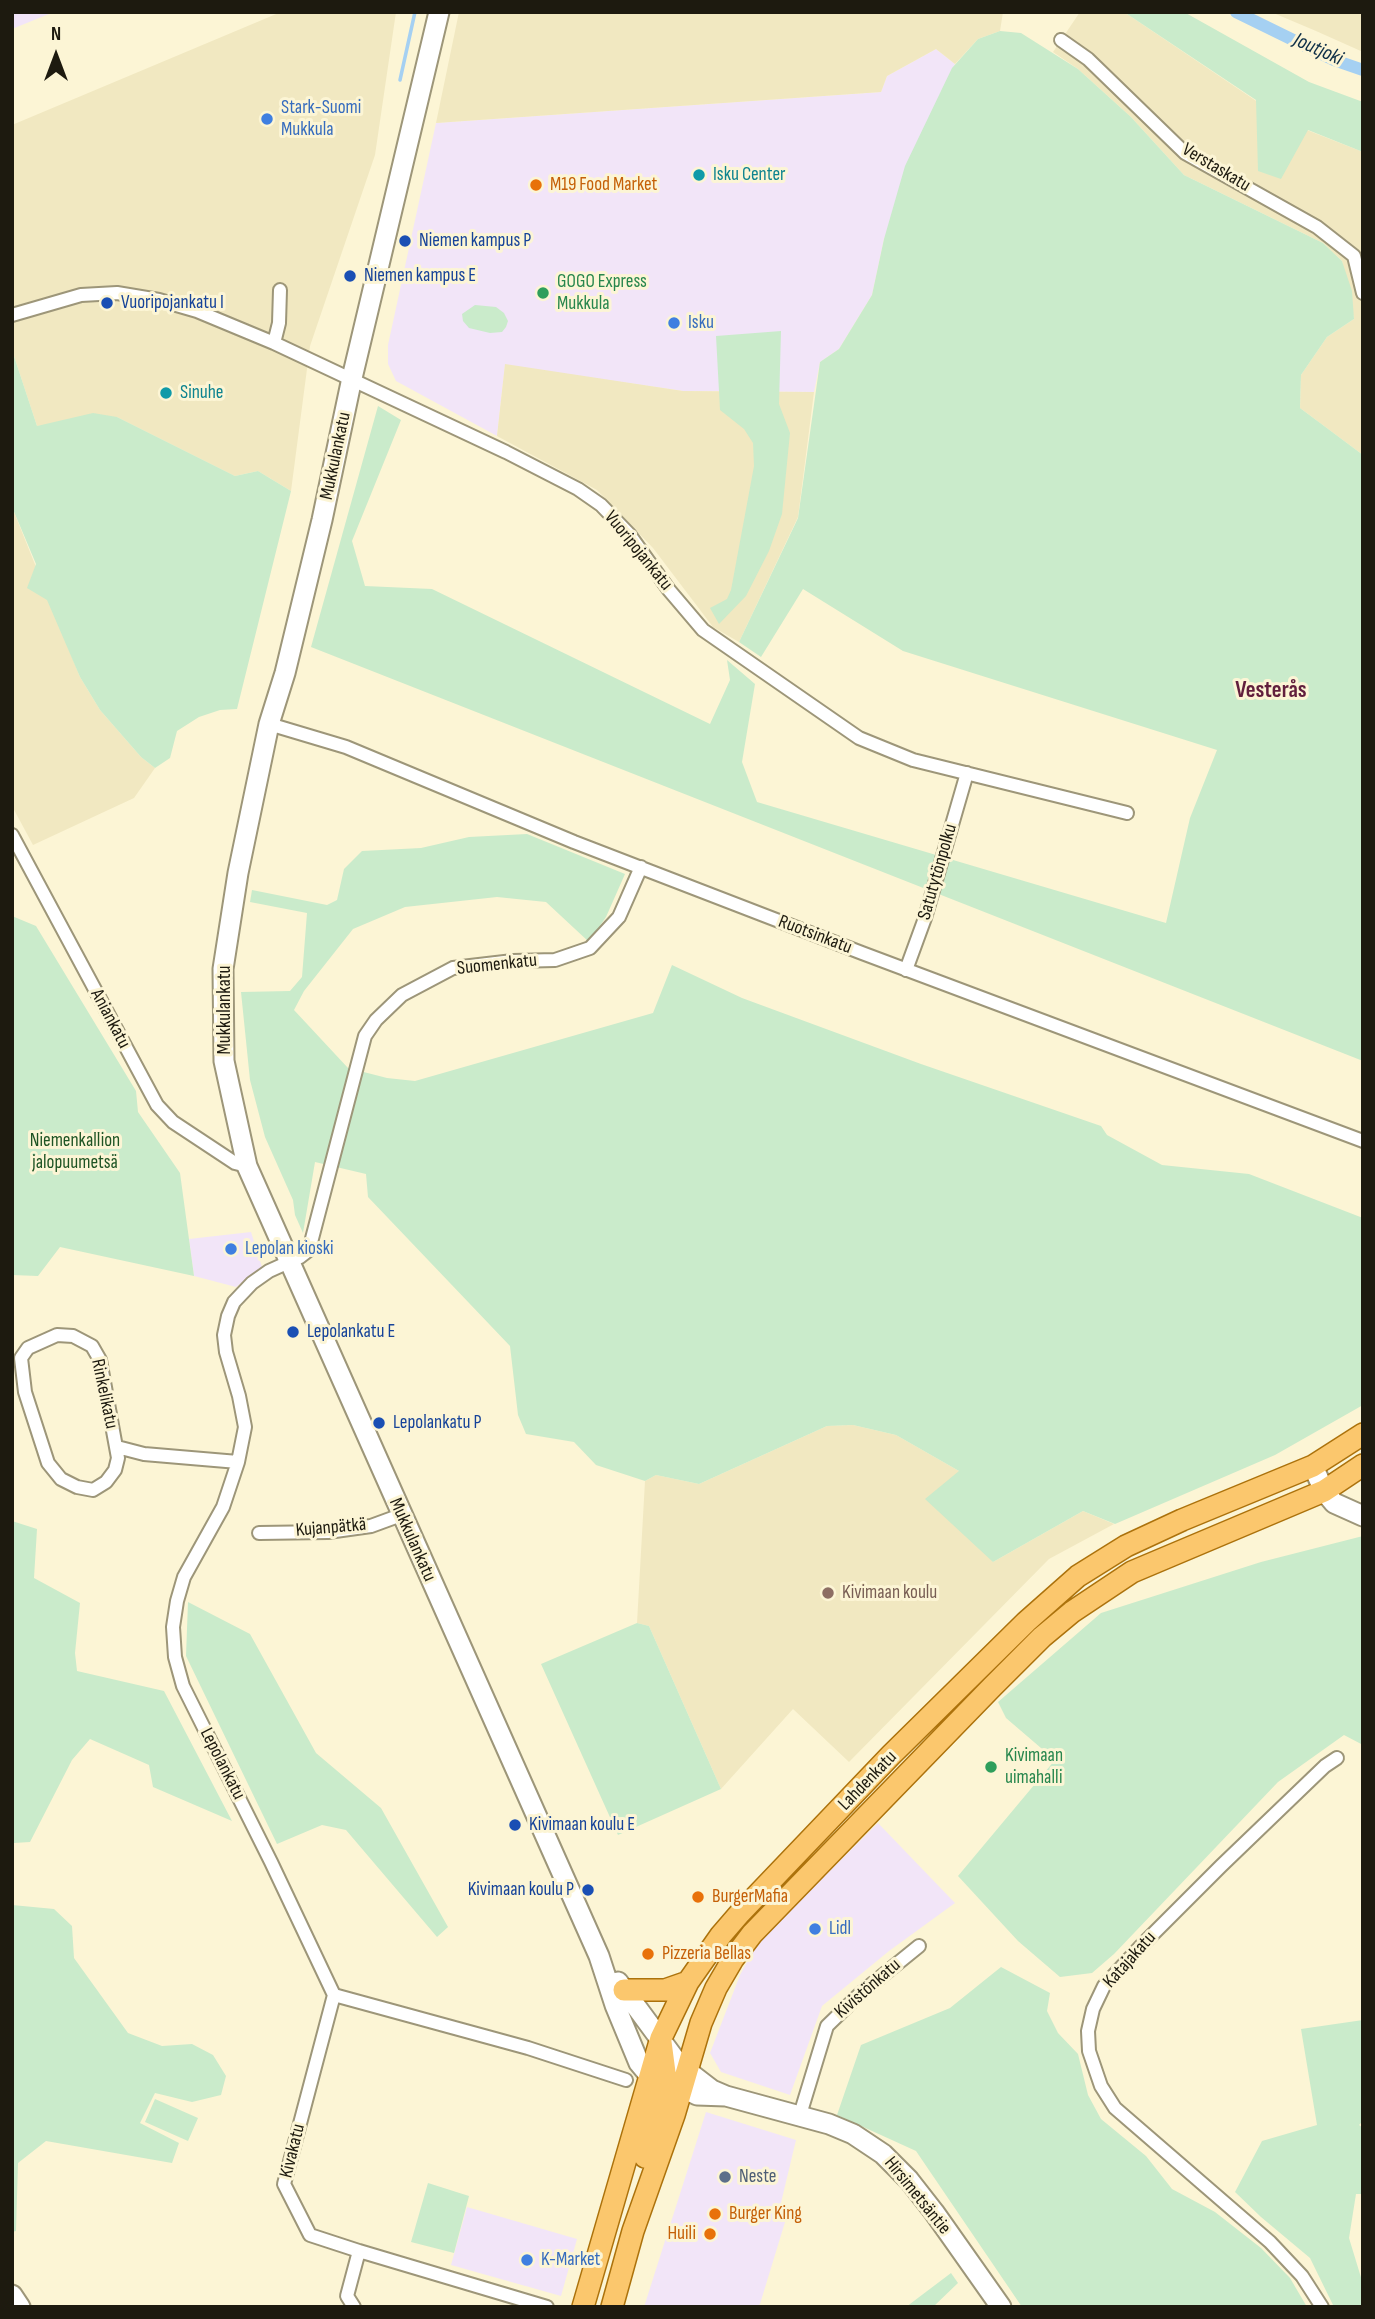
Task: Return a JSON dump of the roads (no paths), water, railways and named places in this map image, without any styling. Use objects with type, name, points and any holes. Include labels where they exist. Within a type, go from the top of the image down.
[{"type":"main road","name":"Lahdenkatu","points":[[661,2038],[688,1982],[740,1913],[891,1755],[1006,1641],[1078,1576],[1126,1546],[1313,1466],[1363,1434]]},
{"type":"main road","name":"Lahdenkatu","points":[[583,2307],[671,2078],[701,2023],[716,1988],[752,1934],[814,1867],[1042,1637],[1072,1612],[1132,1572],[1324,1491],[1363,1465]]},
{"type":"main road","points":[[624,1990],[665,1990],[688,1982]]},
{"type":"main road","points":[[661,2038],[671,2078]]},
{"type":"main road","name":"Lahdenkatu","points":[[612,2307],[633,2231],[642,2167],[671,2078]]},
{"type":"street","name":"Mukkulankatu","points":[[439,12],[352,378],[322,520],[270,724],[235,885],[223,969],[224,1061],[247,1166],[599,1956],[618,2013],[639,2063],[671,2078]]},
{"type":"street","name":"Verstaskatu","points":[[1061,40],[1088,59],[1185,153],[1317,227],[1354,256],[1363,293]]},
{"type":"street","points":[[274,343],[279,323],[281,290]]},
{"type":"street","name":"Vuoripojankatu","points":[[12,315],[81,295],[117,293],[159,300],[197,311],[274,343],[352,378],[578,489],[601,505],[629,534],[669,590],[703,630],[859,738],[913,760],[1128,813]]},
{"type":"street","name":"Ruotsinkatu","points":[[270,724],[346,747],[641,867],[906,970],[1363,1141]]},
{"type":"street","name":"Satutytönpolku","points":[[906,970],[926,918],[967,774]]},
{"type":"street","name":"Aniankatu","points":[[12,835],[157,1105],[173,1122],[235,1163],[247,1166]]},
{"type":"street","name":"Suomenkatu","points":[[289,1263],[309,1250],[365,1036],[370,1028],[402,995],[453,968],[513,961],[555,960],[590,948],[619,917],[641,867]]},
{"type":"street","name":"Lepolankatu","points":[[289,1263],[269,1271],[253,1283],[234,1302],[228,1316],[224,1335],[226,1352],[245,1427],[238,1462],[223,1507],[184,1577],[173,1628],[175,1657],[183,1686],[334,1995]]},
{"type":"street","name":"Rinkelikatu","points":[[57,1335],[73,1336],[92,1346],[100,1360],[111,1431],[117,1447],[115,1469],[106,1482],[93,1490],[77,1487],[61,1479],[48,1463],[25,1392],[22,1358],[28,1348],[57,1335]]},
{"type":"street","name":"Rinkelikatu","points":[[117,1447],[144,1454],[238,1462]]},
{"type":"street","points":[[1313,1466],[1324,1491],[1334,1503],[1363,1516]]},
{"type":"street","name":"Kujanpätkä","points":[[259,1532],[328,1532],[371,1525],[401,1515]]},
{"type":"street","name":"Katajakatu","points":[[1322,2307],[1302,2276],[1270,2242],[1115,2108],[1097,2075],[1089,2051],[1088,2031],[1093,2009],[1104,1986],[1221,1866],[1325,1766],[1337,1758]]},
{"type":"street","name":"Kivistönkatu","points":[[799,2118],[827,2026],[861,1993],[919,1946]]},
{"type":"street","name":"Mukkulankatu","points":[[599,1956],[661,2038]]},
{"type":"street","points":[[334,1995],[528,2048],[626,2080]]},
{"type":"street","name":"Kivakatu","points":[[334,1995],[284,2184],[310,2235],[547,2307]]},
{"type":"street","name":"Hirsimetsäntie","points":[[671,2078],[799,2118],[829,2124],[853,2134],[883,2154],[909,2180],[1001,2307]]},
{"type":"street","points":[[354,2307],[347,2296],[359,2251]]},
{"type":"street","points":[[12,2295],[20,2307]]},
{"type":"waterway","points":[[400,80],[415,12]]},
{"type":"waterway","name":"Joutjoki","points":[[1236,12],[1334,60],[1363,70]]},
{"type":"place","name":"Stark-Suomi Mukkula","points":[[267,119]]},
{"type":"place","name":"Isku Center","points":[[699,175]]},
{"type":"place","name":"M19 Food Market","points":[[536,185]]},
{"type":"place","name":"Niemen kampus P","points":[[405,241]]},
{"type":"place","name":"Niemen kampus E","points":[[350,276]]},
{"type":"place","name":"GOGO Express Mukkula","points":[[543,293]]},
{"type":"place","name":"Vuoripojankatu I","points":[[107,303]]},
{"type":"place","name":"Isku","points":[[674,323]]},
{"type":"place","name":"Sinuhe","points":[[166,393]]},
{"type":"place","name":"Lepolan kioski","points":[[231,1249]]},
{"type":"place","name":"Lepolankatu E","points":[[293,1332]]},
{"type":"place","name":"Lepolankatu P","points":[[379,1423]]},
{"type":"place","name":"Kivimaan koulu","points":[[828,1593]]},
{"type":"place","name":"Kivimaan uimahalli","points":[[991,1767]]},
{"type":"place","name":"Kivimaan koulu E","points":[[515,1825]]},
{"type":"place","name":"Kivimaan koulu P","points":[[588,1890]]},
{"type":"place","name":"BurgerMafia","points":[[698,1897]]},
{"type":"place","name":"Lidl","points":[[815,1929]]},
{"type":"place","name":"Pizzeria Bellas","points":[[648,1954]]},
{"type":"place","name":"Neste","points":[[725,2177]]},
{"type":"place","name":"Burger King","points":[[715,2214]]},
{"type":"place","name":"Huili","points":[[710,2234]]},
{"type":"place","name":"K-Market","points":[[527,2260]]},
{"type":"district","name":"Vesterås","points":[[1271,691]]},
{"type":"park label","name":"Niemenkallion jalopuumetsä","points":[[75,1152]]}]
